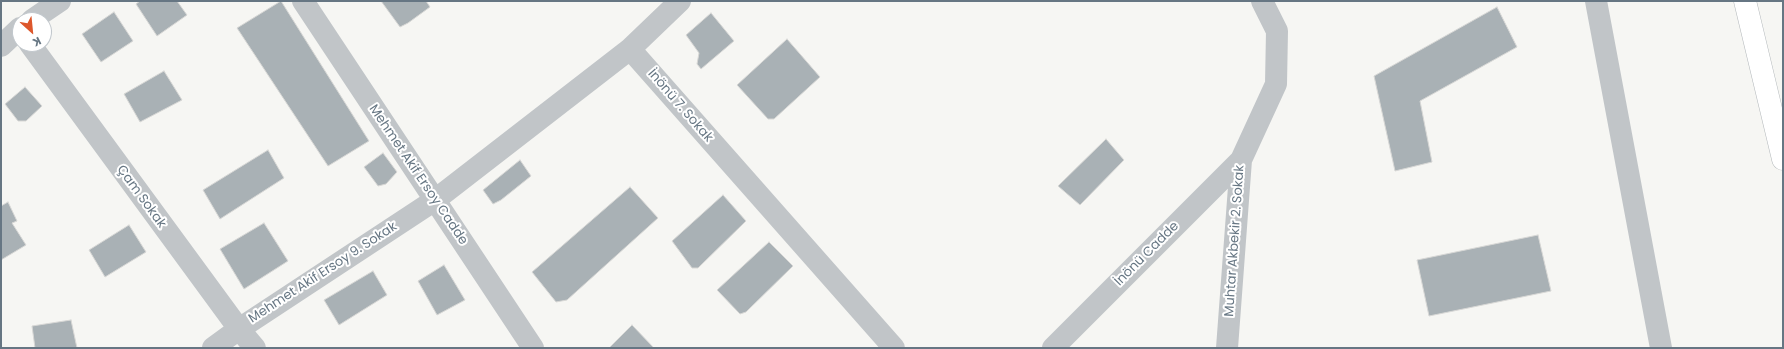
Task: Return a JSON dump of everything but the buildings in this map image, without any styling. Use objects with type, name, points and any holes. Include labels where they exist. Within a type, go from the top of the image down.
[{"type":"main road","points":[[1745,1],[1783,159]]},
{"type":"street","points":[[46,12],[60,1]]},
{"type":"street","name":"Mehmet Akif Ersoy Cadde","points":[[303,1],[532,348]]},
{"type":"street","points":[[435,200],[630,49],[680,1]]},
{"type":"street","name":"Muhtar Akbekir 2. Sokak","points":[[1227,348],[1241,160],[1276,84],[1277,31],[1262,1]]},
{"type":"street","points":[[1596,1],[1661,348]]},
{"type":"street","points":[[1,46],[12,38]]},
{"type":"street","name":"İnönü 7. Sokak","points":[[630,49],[894,348]]},
{"type":"street","name":"Çam Sokak","points":[[40,52],[239,329],[255,348]]},
{"type":"street","name":"İnönü Cadde","points":[[1053,348],[1241,160]]},
{"type":"street","name":"Mehmet Akif Ersoy 9. Sokak","points":[[213,348],[239,329],[435,200]]}]
